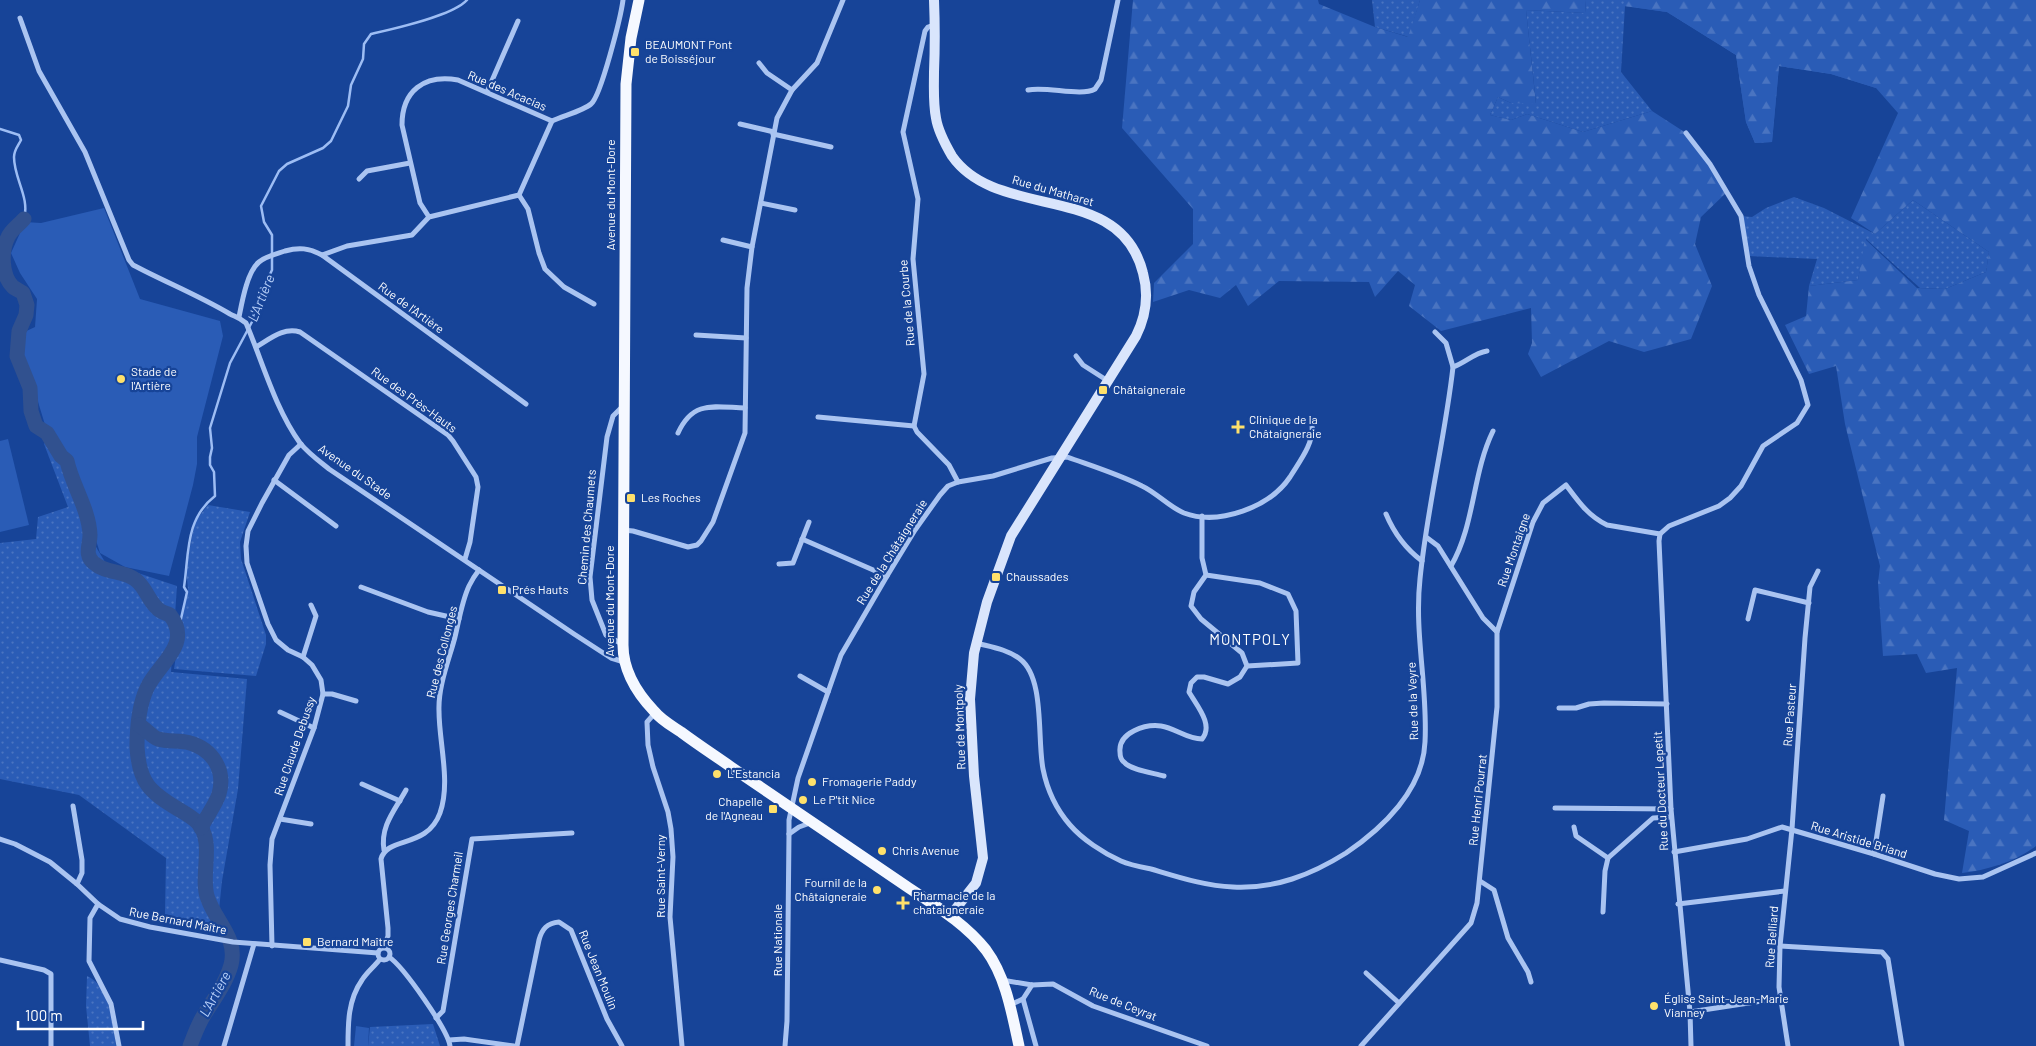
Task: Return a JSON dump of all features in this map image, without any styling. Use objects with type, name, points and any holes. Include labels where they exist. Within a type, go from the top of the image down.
[{"type":"main road","name":"Avenue du Mont-Dore","points":[[639,0],[631,38],[626,84],[624,662],[631,680],[655,712],[950,916],[968,931],[986,951],[1002,980],[1010,1005],[1019,1046]]},
{"type":"street","points":[[519,195],[552,121],[592,104],[601,89],[618,27],[623,0]]},
{"type":"street","points":[[623,530],[634,531],[688,547],[701,541],[713,522],[745,433],[747,288],[752,247],[774,133],[783,105],[792,90],[817,64],[843,0]]},
{"type":"street","name":"Rue du Matharet","points":[[934,0],[936,118],[946,145],[954,158],[972,176],[994,188],[1082,211],[1100,218],[1123,236],[1139,260],[1146,287],[1144,317],[1136,336],[1062,456]]},
{"type":"street","points":[[1028,90],[1038,88],[1086,92],[1095,89],[1101,80],[1118,0]]},
{"type":"street","name":"Avenue du Stade","points":[[20,18],[39,71],[84,152],[133,265],[216,305],[232,315],[239,316],[246,323],[285,420],[301,444],[329,469],[611,658],[624,662]]},
{"type":"street","points":[[487,92],[518,21]]},
{"type":"street","name":"Rue de la Courbe","points":[[914,426],[924,374],[913,259],[918,199],[903,132],[925,31],[928,27],[934,25]]},
{"type":"street","points":[[759,63],[767,73],[792,90]]},
{"type":"street","name":"Rue des Acacias","points":[[429,217],[420,203],[402,125],[402,114],[412,93],[420,84],[432,79],[446,78],[458,80],[552,121]]},
{"type":"street","points":[[740,124],[831,147]]},
{"type":"street","points":[[1660,534],[1669,526],[1719,506],[1730,498],[1740,486],[1763,446],[1797,423],[1808,405],[1801,380],[1759,295],[1750,266],[1741,216],[1710,164],[1686,133]]},
{"type":"street","points":[[359,179],[367,171],[410,163]]},
{"type":"street","points":[[322,254],[346,246],[412,235],[429,217],[519,195]]},
{"type":"street","points":[[519,195],[528,209],[538,253],[545,269],[564,287],[594,304]]},
{"type":"street","points":[[761,203],[795,210]]},
{"type":"street","points":[[723,240],[752,247]]},
{"type":"street","name":"Rue de l'Artière","points":[[239,316],[251,275],[255,267],[265,258],[302,248],[322,254],[526,404]]},
{"type":"street","name":"Rue des Près-Hauts","points":[[256,347],[284,331],[293,330],[300,332],[448,435],[476,477],[478,486],[470,542],[465,559]]},
{"type":"street","name":"Rue de la Veyre","points":[[976,643],[1008,651],[1022,660],[1031,672],[1036,686],[1043,770],[1055,805],[1070,825],[1086,840],[1120,861],[1193,881],[1240,888],[1276,884],[1301,877],[1326,866],[1368,838],[1400,806],[1418,773],[1425,744],[1419,602],[1422,561],[1452,367],[1446,343],[1435,332]]},
{"type":"street","points":[[696,335],[746,338]]},
{"type":"street","points":[[1452,367],[1459,365],[1478,353],[1487,351]]},
{"type":"street","points":[[1076,356],[1083,365],[1108,381]]},
{"type":"street","name":"Chemin des Chaumets","points":[[623,644],[606,635],[592,600],[590,577],[607,437],[613,416],[624,405]]},
{"type":"street","points":[[678,433],[687,419],[698,408],[745,408]]},
{"type":"street","points":[[818,417],[914,426],[917,432],[949,465],[958,482]]},
{"type":"street","points":[[1062,456],[1133,482],[1155,493],[1184,513],[1202,516],[1222,516],[1258,505],[1275,494],[1284,485],[1308,448],[1313,431],[1312,425]]},
{"type":"street","points":[[1451,566],[1458,554],[1471,510],[1486,446],[1493,431]]},
{"type":"street","name":"Rue Claude Debussy","points":[[272,946],[270,856],[272,839],[314,728],[324,694],[317,672],[303,657],[288,650],[276,640],[268,624],[247,563],[246,546],[248,531],[274,480],[289,455],[301,444]]},
{"type":"street","name":"Rue de la Châtaigneraie","points":[[792,808],[798,778],[841,655],[887,576],[940,495],[948,486],[958,482],[993,476],[1062,456]]},
{"type":"street","name":"Rue de Montpoly","points":[[950,916],[976,883],[983,858],[970,713],[970,684],[976,643],[987,602],[1011,536],[1062,456]]},
{"type":"street","points":[[274,480],[336,526]]},
{"type":"street","name":"Rue Montaigne","points":[[1497,632],[1533,522],[1543,503],[1566,485],[1583,507],[1599,522],[1606,525],[1660,534]]},
{"type":"street","points":[[1386,514],[1392,527],[1411,553],[1422,561]]},
{"type":"street","points":[[1202,516],[1202,558],[1206,575],[1194,592],[1191,606],[1201,619],[1242,653],[1247,666]]},
{"type":"street","points":[[779,564],[793,563],[808,522]]},
{"type":"street","name":"Rue du Docteur Lepetit","points":[[1660,534],[1671,817],[1690,1012],[1691,1046]]},
{"type":"street","points":[[1426,537],[1438,546],[1483,618],[1497,632]]},
{"type":"street","points":[[802,539],[887,576]]},
{"type":"street","name":"Rue des Collonges","points":[[384,850],[421,837],[436,822],[441,812],[444,761],[438,708],[468,587],[479,570]]},
{"type":"street","name":"Rue Pasteur","points":[[1792,829],[1810,587],[1818,571]]},
{"type":"street","points":[[1206,575],[1260,583],[1288,594],[1296,611],[1298,663],[1247,666]]},
{"type":"street","points":[[361,588],[428,612],[460,619]]},
{"type":"street","points":[[1748,619],[1755,590],[1809,603]]},
{"type":"street","points":[[303,657],[316,616],[311,605]]},
{"type":"street","name":"Rue Henri Pourrat","points":[[1361,1046],[1471,923],[1478,903],[1498,707],[1497,632]]},
{"type":"street","points":[[1164,776],[1130,767],[1124,763],[1120,752],[1122,740],[1132,732],[1162,726],[1192,739],[1202,739],[1207,733],[1207,724],[1189,692],[1191,683],[1197,677],[1204,677],[1228,684],[1240,677],[1247,666]]},
{"type":"street","points":[[800,676],[828,692]]},
{"type":"street","points":[[324,694],[332,694],[356,701]]},
{"type":"street","points":[[1559,708],[1576,708],[1589,704],[1604,703],[1667,704]]},
{"type":"street","points":[[280,712],[314,728]]},
{"type":"street","name":"Rue Saint-Verny","points":[[655,712],[647,722],[648,746],[668,812],[671,829],[673,857],[670,917],[682,1046]]},
{"type":"street","points":[[362,784],[400,801]]},
{"type":"street","points":[[348,1046],[349,1014],[354,994],[379,956],[379,950],[384,947],[388,936],[385,886],[381,859],[384,850],[383,835],[385,827],[406,790]]},
{"type":"street","points":[[1874,854],[1883,796]]},
{"type":"street","points":[[73,806],[82,860],[82,873],[77,884]]},
{"type":"street","name":"Rue Nationale","points":[[785,1046],[789,834],[792,808]]},
{"type":"street","points":[[1555,808],[1671,809]]},
{"type":"street","points":[[1603,912],[1605,871],[1608,858],[1653,818],[1671,817]]},
{"type":"street","points":[[280,818],[311,824]]},
{"type":"street","points":[[789,834],[799,827],[812,822]]},
{"type":"street","name":"Rue Aristide Briand","points":[[1674,852],[1747,839],[1782,826],[1935,874],[1959,879],[1983,877],[2036,853]]},
{"type":"street","points":[[1574,827],[1576,836],[1608,858]]},
{"type":"street","name":"Rue Belliard","points":[[1788,1046],[1779,987],[1780,946],[1792,829]]},
{"type":"street","name":"Rue Georges Charmeil","points":[[436,1018],[444,1011],[472,839],[572,833]]},
{"type":"street","name":"Rue Bernard Maître","points":[[0,839],[33,852],[50,862],[98,904],[120,919],[134,924],[233,942],[379,956]]},
{"type":"street","points":[[1480,881],[1494,890],[1508,938],[1528,972],[1531,982]]},
{"type":"street","points":[[1678,904],[1785,891]]},
{"type":"street","points":[[98,904],[90,918],[89,961],[111,1004],[119,1046]]},
{"type":"street","name":"Rue Jean Moulin","points":[[516,1046],[539,940],[547,925],[559,922],[571,930],[607,1018],[622,1046]]},
{"type":"street","points":[[224,1046],[254,944]]},
{"type":"street","points":[[1780,946],[1882,952],[1888,959],[1902,1046]]},
{"type":"street","points":[[384,947],[390,952],[389,957],[405,974],[436,1018],[449,1043],[464,1039],[516,1046]]},
{"type":"street","points":[[379,956],[386,960],[389,957]]},
{"type":"street","points":[[0,960],[44,970],[51,974],[51,1046]]},
{"type":"street","points":[[1366,973],[1399,1003]]},
{"type":"street","name":"Rue de Ceyrat","points":[[1002,980],[1032,985],[1053,984],[1093,1006],[1207,1046]]},
{"type":"street","points":[[1010,1005],[1023,999],[1032,985]]},
{"type":"street","points":[[1690,1012],[1781,998]]},
{"type":"street","points":[[1023,999],[1036,1046]]},
{"type":"green space","points":[[1133,0],[1318,0],[1319,4],[1375,27],[1408,37],[1420,0],[1586,0],[1585,13],[1526,10],[1536,104],[1511,103],[1498,97],[1490,115],[1511,120],[1527,114],[1583,132],[1652,111],[1686,133],[1727,192],[1701,217],[1695,244],[1712,286],[1691,339],[1644,352],[1609,341],[1541,377],[1528,354],[1532,343],[1531,308],[1441,331],[1409,306],[1415,285],[1398,271],[1375,297],[1369,282],[1279,281],[1248,306],[1236,285],[1220,298],[1189,290],[1153,302],[1154,283],[1193,244],[1193,209],[1122,128]]},
{"type":"green space","points":[[1372,0],[1420,0],[1409,37],[1375,27]]},
{"type":"green space","points":[[1586,0],[1873,0],[1876,88],[1831,74],[1779,66],[1772,142],[1755,143],[1746,122],[1736,55],[1667,12],[1625,6],[1621,72],[1652,111],[1583,132],[1527,114],[1511,120],[1490,115],[1498,97],[1511,103],[1536,103],[1526,10],[1585,13]]},
{"type":"green space","points":[[1624,0],[2036,0],[2036,846],[2019,857],[1981,870],[1962,873],[1969,831],[1944,820],[1957,668],[1926,673],[1917,654],[1883,656],[1878,583],[1880,566],[1845,424],[1836,366],[1809,374],[1785,325],[1806,316],[1809,286],[1858,280],[1865,239],[1917,288],[1945,289],[1986,272],[1989,252],[1913,200],[1875,234],[1851,218],[1898,113],[1876,88],[1831,74],[1779,66],[1772,142],[1755,143],[1746,122],[1736,55],[1667,12],[1624,6]]},
{"type":"green space","points":[[1794,197],[1824,208],[1875,234],[1913,200],[1989,252],[1986,272],[1945,289],[1920,288],[1866,239],[1858,280],[1809,286],[1817,259],[1748,256],[1741,216],[1752,217],[1766,208]]},
{"type":"green space","name":"Stade de l'Artière","points":[[104,208],[140,299],[220,321],[223,336],[197,437],[197,464],[193,485],[169,576],[125,567],[100,553],[79,487],[64,448],[46,428],[21,346],[22,333],[35,327],[37,299],[20,273],[11,253],[25,222],[41,223]]},
{"type":"green space","points":[[53,431],[72,444],[92,513],[96,547],[105,562],[177,586],[171,672],[247,679],[238,789],[222,881],[217,929],[165,914],[166,858],[79,795],[0,779],[0,543],[36,539],[38,517],[68,507],[44,444]]},
{"type":"green space","points":[[8,439],[29,525],[0,532],[0,441]]},
{"type":"green space","points":[[208,505],[250,512],[240,542],[241,559],[266,635],[266,644],[256,676],[174,669],[188,589],[186,570],[192,536],[196,520]]},
{"type":"green space","points":[[87,976],[95,981],[105,996],[112,1016],[116,1046],[90,1046],[86,1006]]},
{"type":"green space","points":[[433,1024],[440,1046],[368,1046],[370,1027]]},
{"type":"green space","points":[[356,1026],[369,1028],[368,1046],[354,1046]]},
{"type":"waterway","name":"L'Artière","points":[[178,632],[187,592],[184,587],[193,526],[205,505],[215,496],[214,472],[210,465],[212,448],[210,428],[230,363],[253,320],[254,309],[272,270],[272,235],[264,222],[261,206],[279,171],[287,164],[323,148],[331,141],[348,106],[351,85],[363,59],[364,44],[371,34],[436,16],[460,6],[467,0]]},
{"type":"waterway","points":[[0,129],[19,135],[21,140],[15,150],[14,157],[16,173],[25,203],[24,219]]},
{"type":"waterway","name":"L'Artière","points":[[24,219],[8,237],[4,249],[3,263],[9,282],[23,293],[27,305],[26,315],[19,331],[17,356],[30,388],[31,411],[36,426],[47,433],[61,456],[67,461],[87,516],[90,535],[88,553],[91,560],[104,569],[136,580],[154,605],[170,615],[176,625],[178,635],[176,645],[152,679],[142,702],[137,732],[138,759],[143,778],[153,791],[168,803],[193,818],[203,830],[206,849],[205,880],[208,899],[229,938],[232,955],[231,965],[226,978],[200,1022],[190,1046]]},
{"type":"waterway","name":"L'Artière","points":[[139,725],[153,737],[186,742],[198,746],[211,755],[219,769],[221,785],[216,802],[201,828]]},
{"type":"place","name":"BEAUMONT Pont de Boisséjour","points":[[635,52]]},
{"type":"place","name":"Stade de l'Artière","points":[[121,379]]},
{"type":"place","name":"Châtaigneraie","points":[[1103,390]]},
{"type":"place","name":"Clinique de la Châtaigneraie","points":[[1238,427]]},
{"type":"place","name":"Les Roches","points":[[631,498]]},
{"type":"place","name":"Chaussades","points":[[996,577]]},
{"type":"place","name":"Prés Hauts","points":[[502,590]]},
{"type":"place","name":"L'Estancia","points":[[717,774]]},
{"type":"place","name":"Fromagerie Paddy","points":[[812,782]]},
{"type":"place","name":"Le P'tit Nice","points":[[803,800]]},
{"type":"place","name":"Chapelle de l'Agneau","points":[[773,809]]},
{"type":"place","name":"Chris Avenue","points":[[882,851]]},
{"type":"place","name":"Fournil de la Châtaigneraie","points":[[877,890]]},
{"type":"place","name":"Pharmacie de la chataigneraie","points":[[903,903]]},
{"type":"place","name":"Bernard Maître","points":[[307,942]]},
{"type":"place","name":"Église Saint-Jean-Marie Vianney","points":[[1654,1006]]},
{"type":"district","name":"MONTPOLY","points":[[1250,640]]}]
